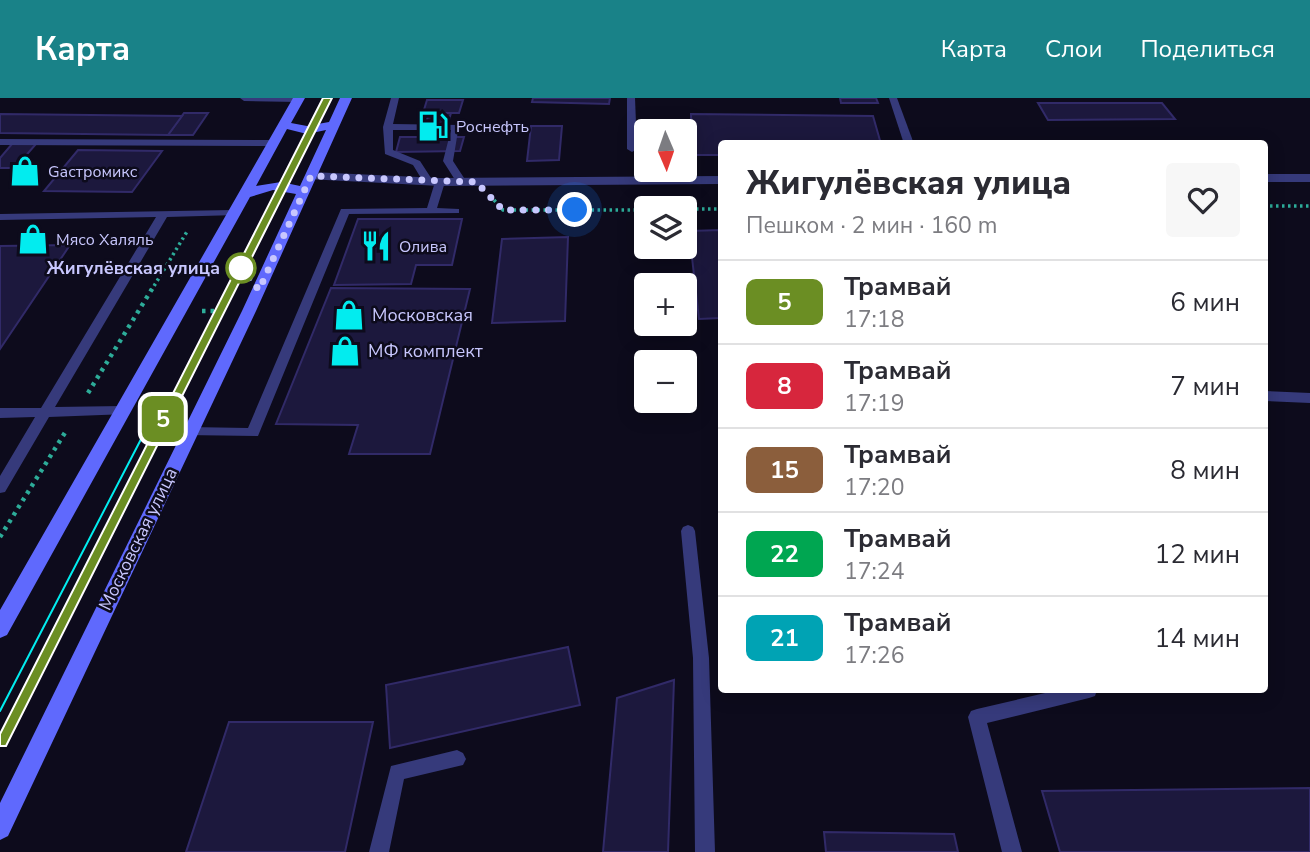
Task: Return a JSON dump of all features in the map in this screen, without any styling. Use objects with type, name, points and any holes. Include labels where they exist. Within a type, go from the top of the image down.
[{"type":"street","points":[[0,629],[299,98]]},
{"type":"street","name":"Московская улица","points":[[0,828],[249,311],[346,98]]},
{"type":"street","points":[[284,125],[307,131],[333,125]]},
{"type":"street","points":[[254,176],[307,184]]},
{"type":"street","points":[[1268,178],[1310,178]]},
{"type":"street","points":[[243,195],[259,187],[307,184],[718,180]]},
{"type":"lane","points":[[244,98],[299,98]]},
{"type":"lane","points":[[395,98],[388,127],[388,152],[417,163],[434,182],[431,211]]},
{"type":"lane","points":[[631,98],[632,149]]},
{"type":"lane","points":[[893,98],[908,140]]},
{"type":"lane","points":[[388,127],[456,127],[447,161],[461,181]]},
{"type":"lane","points":[[0,142],[273,144]]},
{"type":"lane","points":[[189,432],[253,433],[345,211],[455,211]]},
{"type":"lane","points":[[0,217],[233,214]]},
{"type":"lane","points":[[0,488],[163,215]]},
{"type":"lane","points":[[1268,396],[1310,398]]},
{"type":"lane","points":[[0,413],[124,411]]},
{"type":"lane","points":[[688,531],[701,657],[705,852]]},
{"type":"lane","points":[[1013,852],[977,717],[1077,693]]},
{"type":"lane","points":[[379,852],[397,772],[457,759]]},
{"type":"path","points":[[476,182],[503,210],[634,209]]},
{"type":"path","points":[[1268,206],[1310,206]]},
{"type":"path","points":[[697,209],[718,209]]},
{"type":"path","points":[[0,537],[197,215]]},
{"type":"path","points":[[194,311],[230,311]]},
{"type":"building","points":[[533,98],[610,98],[609,104],[532,102]]},
{"type":"building","points":[[840,98],[876,98],[878,103],[841,103]]},
{"type":"building","points":[[427,100],[463,100],[459,113],[423,113]]},
{"type":"building","points":[[1038,103],[1162,103],[1175,119],[1048,120]]},
{"type":"building","points":[[184,113],[208,113],[193,135],[168,135]]},
{"type":"building","points":[[429,113],[451,113],[444,137],[464,137],[460,151],[396,152],[400,137],[422,137]]},
{"type":"building","points":[[0,114],[182,116],[168,135],[0,133]]},
{"type":"building","points":[[691,114],[873,116],[880,140],[718,140],[718,155],[697,155],[697,119],[691,119]]},
{"type":"building","points":[[531,126],[562,126],[559,160],[527,161]]},
{"type":"building","points":[[12,144],[36,144],[15,168],[0,168],[0,158]]},
{"type":"building","points":[[78,150],[162,151],[132,192],[44,191]]},
{"type":"building","points":[[358,219],[462,219],[452,265],[416,265],[411,284],[334,285]]},
{"type":"building","points":[[718,230],[718,318],[699,319],[697,273],[694,273],[692,259],[697,259],[697,231]]},
{"type":"building","points":[[568,237],[565,321],[492,323],[502,239]]},
{"type":"building","points":[[70,245],[0,349],[0,246]]},
{"type":"building","points":[[331,288],[470,289],[430,454],[349,454],[358,425],[276,424]]},
{"type":"building","points":[[568,647],[580,705],[390,748],[386,685]]},
{"type":"building","points":[[674,680],[668,852],[603,852],[617,698]]},
{"type":"building","points":[[229,722],[373,722],[345,852],[186,852]]},
{"type":"building","points":[[1310,788],[1310,852],[1060,852],[1042,791]]},
{"type":"building","points":[[824,832],[954,834],[958,852],[826,852]]},
{"type":"tram line","points":[[0,740],[328,98]]},
{"type":"tram line","name":"5","points":[[0,740],[328,98]]},
{"type":"tram line","points":[[0,711],[151,420]]},
{"type":"place","name":"Роснефть","points":[[433,126]]},
{"type":"place","name":"Gастромикс","points":[[25,171]]},
{"type":"place","name":"Мясо Халяль","points":[[33,239]]},
{"type":"place","name":"Олива","points":[[376,246]]},
{"type":"place","name":"Жигулёвская улица","points":[[241,268]]},
{"type":"place","name":"Московская","points":[[349,315]]},
{"type":"place","name":"МФ комплект","points":[[345,351]]},
{"type":"route","points":[[241,268],[259,290],[311,176],[476,182],[503,210],[575,210]]}]
